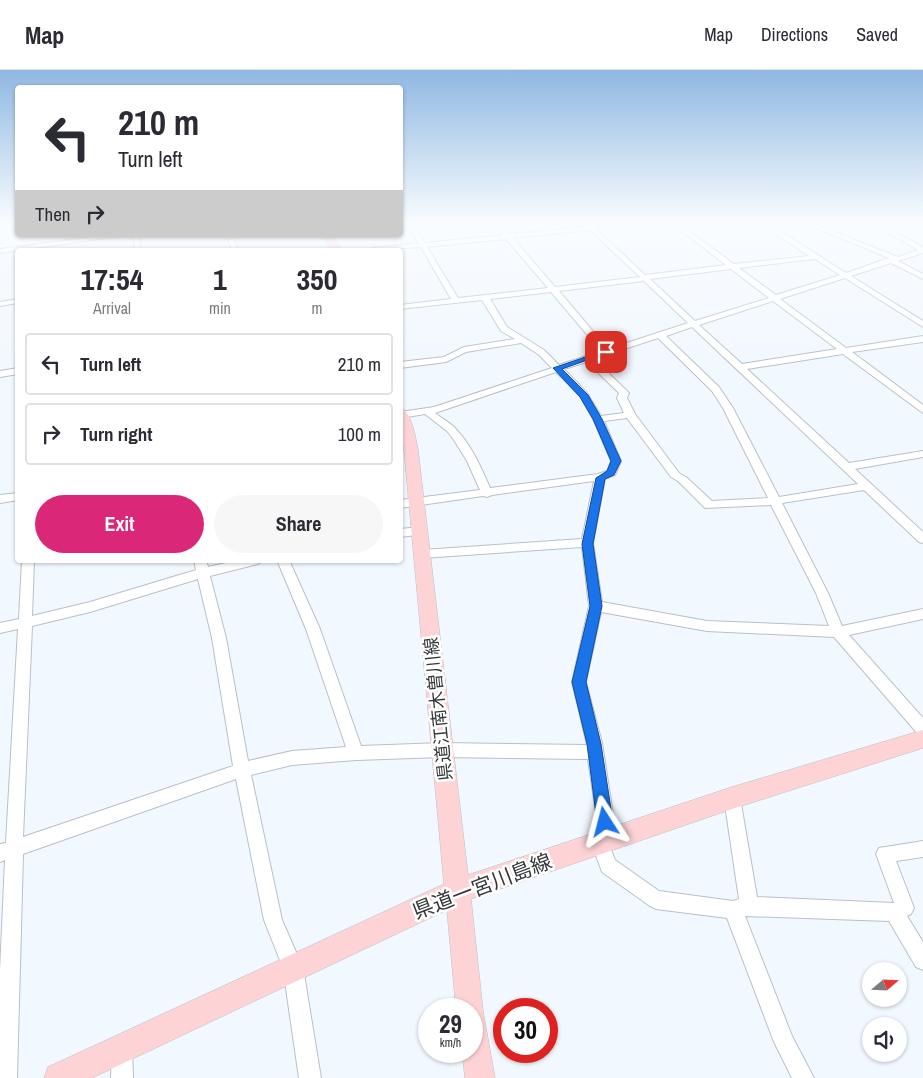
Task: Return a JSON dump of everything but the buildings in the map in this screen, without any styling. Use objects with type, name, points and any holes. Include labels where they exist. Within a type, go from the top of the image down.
[{"type":"main road","name":"県道江南木曽川線","points":[[403,419],[409,436],[408,504],[410,532],[422,554],[469,998]]},
{"type":"main road","name":"県道一宮川島線","points":[[59,1078],[458,891],[732,798],[923,739]]},
{"type":"main road","points":[[478,1063],[480,1078]]},
{"type":"street","points":[[437,269],[456,301]]},
{"type":"street","points":[[536,269],[606,352]]},
{"type":"street","points":[[635,269],[923,540]]},
{"type":"street","points":[[403,307],[553,290],[710,269]]},
{"type":"street","points":[[736,269],[923,410]]},
{"type":"street","points":[[835,269],[923,325]]},
{"type":"street","points":[[403,413],[427,411],[864,269]]},
{"type":"street","points":[[909,269],[923,278]]},
{"type":"street","points":[[408,504],[600,478],[611,473],[616,461],[598,419],[584,395],[541,352],[504,329],[485,298]]},
{"type":"street","points":[[0,304],[15,302]]},
{"type":"street","points":[[660,335],[716,389],[728,408],[822,593],[838,632],[923,729]]},
{"type":"street","points":[[739,366],[923,339]]},
{"type":"street","points":[[403,365],[446,358],[464,350],[521,341]]},
{"type":"street","points":[[588,358],[624,393],[622,398],[630,414],[675,476],[682,479],[709,505],[774,501],[866,486]]},
{"type":"street","points":[[0,374],[15,372]]},
{"type":"street","points":[[427,411],[437,421],[451,429],[478,470],[487,494]]},
{"type":"street","points":[[598,419],[630,414]]},
{"type":"street","points":[[847,467],[923,454]]},
{"type":"street","points":[[600,478],[587,544],[596,606],[579,682],[594,752],[608,866],[656,900],[741,908],[894,912],[905,908],[885,854],[923,849]]},
{"type":"street","points":[[0,499],[15,496]]},
{"type":"street","points":[[422,554],[587,544]]},
{"type":"street","points":[[6,1078],[7,851],[26,621],[28,563]]},
{"type":"street","points":[[0,628],[90,607],[201,566],[230,563]]},
{"type":"street","points":[[285,563],[313,629],[356,753]]},
{"type":"street","points":[[201,566],[219,638],[242,770],[274,920],[293,968],[310,1078]]},
{"type":"street","points":[[596,606],[707,626],[838,632],[923,614]]},
{"type":"street","points":[[7,851],[242,770],[292,758],[356,753],[442,750],[594,752]]},
{"type":"street","points":[[732,798],[741,908],[784,1042],[803,1078]]},
{"type":"street","points":[[894,912],[923,960]]},
{"type":"street","points":[[122,1048],[122,1078]]},
{"type":"route","points":[[605,822],[594,744],[579,682],[596,606],[587,544],[600,478],[611,473],[616,461],[598,419],[584,395],[557,368],[606,352]]}]
